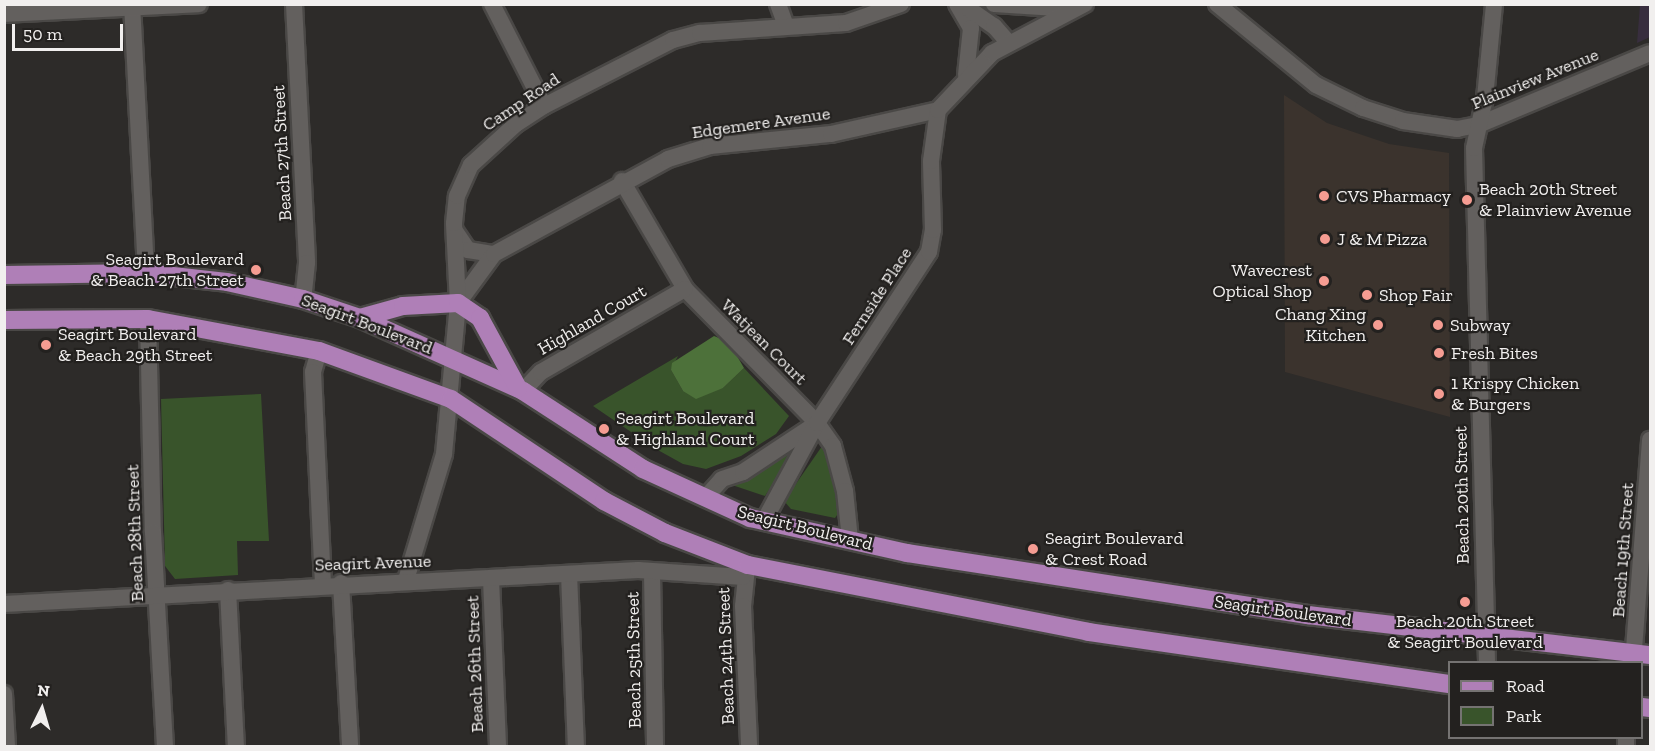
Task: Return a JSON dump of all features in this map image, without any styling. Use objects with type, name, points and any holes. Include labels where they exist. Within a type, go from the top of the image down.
[{"type":"main road","name":"Seagirt Boulevard","points":[[4,275],[146,273],[227,282],[303,299],[360,318],[455,358],[520,390],[643,469],[705,498],[764,521],[907,553],[1308,615],[1640,657]]},
{"type":"main road","points":[[360,318],[403,306],[458,303],[480,318],[520,390]]},
{"type":"main road","points":[[4,320],[148,318],[319,351],[451,399],[611,505],[746,571],[1088,632],[1448,684]]},
{"type":"street","points":[[4,14],[199,4]]},
{"type":"street","name":"Beach 27th Street","points":[[294,4],[307,263],[303,299]]},
{"type":"street","points":[[492,4],[544,106]]},
{"type":"street","points":[[778,4],[786,26]]},
{"type":"street","name":"Camp Road","points":[[406,580],[444,454],[455,358],[458,303],[454,223],[457,196],[471,165],[516,124],[544,106],[673,40],[700,33],[846,23],[901,4]]},
{"type":"street","points":[[960,4],[994,26],[1008,42]]},
{"type":"street","points":[[960,4],[971,28],[966,75]]},
{"type":"street","points":[[994,4],[1079,7]]},
{"type":"street","name":"Plainview Avenue","points":[[1217,4],[1229,10],[1272,53],[1316,85],[1363,108],[1414,123],[1457,129],[1478,125],[1650,53]]},
{"type":"street","name":"Beach 20th Street","points":[[1487,661],[1474,148],[1485,98],[1494,4]]},
{"type":"street","points":[[132,6],[146,273]]},
{"type":"street","points":[[938,110],[966,75],[1008,42],[1079,7]]},
{"type":"street","name":"Edgemere Avenue","points":[[458,303],[494,254],[622,181],[668,159],[711,146],[831,134],[938,110]]},
{"type":"street","name":"Fernside Place","points":[[764,521],[817,423],[929,252],[933,230],[931,161],[938,110]]},
{"type":"street","name":"Watjean Court","points":[[622,181],[685,289],[817,423],[835,450],[845,491],[850,540]]},
{"type":"street","points":[[454,223],[459,239],[468,250],[494,254]]},
{"type":"street","name":"Highland Court","points":[[520,390],[541,372],[685,289]]},
{"type":"street","name":"Beach 28th Street","points":[[148,318],[156,594],[165,747]]},
{"type":"street","points":[[319,351],[313,372],[323,584]]},
{"type":"street","name":"Fernside Place","points":[[705,498],[723,479],[742,472],[817,423]]},
{"type":"street","name":"Beach 19th Street","points":[[1640,657],[1650,440]]},
{"type":"street","name":"Seagirt Avenue","points":[[4,604],[406,580],[746,571]]},
{"type":"street","name":"Beach 24th Street","points":[[746,571],[749,747]]},
{"type":"street","name":"Beach 25th Street","points":[[652,572],[655,747]]},
{"type":"street","points":[[569,574],[576,747]]},
{"type":"street","name":"Beach 26th Street","points":[[490,579],[498,747]]},
{"type":"street","points":[[341,583],[350,747]]},
{"type":"street","points":[[228,590],[236,747]]},
{"type":"street","points":[[4,693],[7,747]]},
{"type":"shaded area","points":[[1640,5],[1650,5],[1650,37],[1637,43]]},
{"type":"shaded area","points":[[1284,95],[1327,123],[1389,144],[1449,153],[1450,417],[1285,372]]},
{"type":"green space","points":[[714,336],[729,342],[744,368],[723,388],[696,399],[683,391],[671,370],[672,363]]},
{"type":"green space","points":[[678,356],[671,370],[683,391],[723,388],[744,368],[789,416],[776,434],[741,456],[706,469],[683,464],[656,449],[593,406]]},
{"type":"green space","points":[[261,394],[269,541],[237,541],[238,575],[175,579],[165,566],[161,399]]},
{"type":"green space","points":[[827,439],[840,511],[835,518],[791,509],[784,501]]},
{"type":"green space","points":[[802,440],[765,496],[732,485],[776,460]]},
{"type":"place","name":"CVS Pharmacy","points":[[1324,196]]},
{"type":"place","name":"Beach 20th Street & Plainview Avenue","points":[[1467,200]]},
{"type":"place","name":"J & M Pizza","points":[[1325,239]]},
{"type":"place","name":"Seagirt Boulevard & Beach 27th Street","points":[[256,270]]},
{"type":"place","name":"Wavecrest Optical Shop","points":[[1324,281]]},
{"type":"place","name":"Shop Fair","points":[[1367,295]]},
{"type":"place","name":"Chang Xing Kitchen","points":[[1378,325]]},
{"type":"place","name":"Subway","points":[[1438,325]]},
{"type":"place","name":"Seagirt Boulevard & Beach 29th Street","points":[[46,345]]},
{"type":"place","name":"Fresh Bites","points":[[1439,353]]},
{"type":"place","name":"1 Krispy Chicken & Burgers","points":[[1439,394]]},
{"type":"place","name":"Seagirt Boulevard & Highland Court","points":[[604,429]]},
{"type":"place","name":"Seagirt Boulevard & Crest Road","points":[[1033,549]]},
{"type":"place","name":"Beach 20th Street & Seagirt Boulevard","points":[[1465,602]]}]
